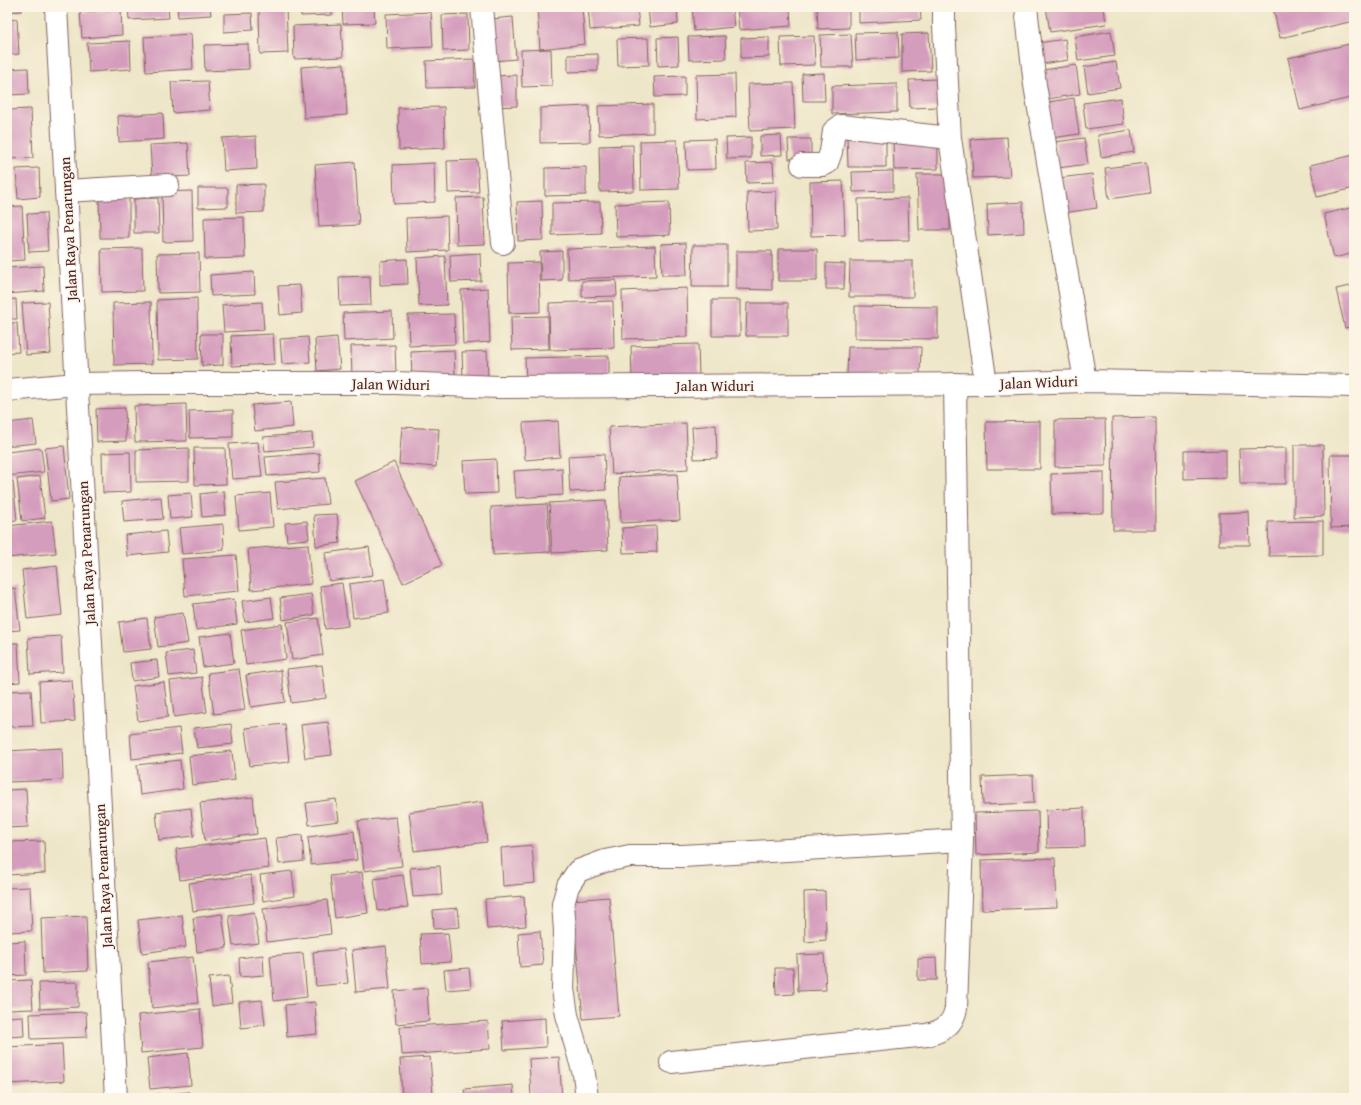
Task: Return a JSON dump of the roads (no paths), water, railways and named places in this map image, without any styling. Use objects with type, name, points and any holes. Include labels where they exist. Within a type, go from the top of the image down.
[{"type":"street","name":"Jalan Raya Penarungan","points":[[56,7],[116,1098]]},
{"type":"street","points":[[482,7],[503,243]]},
{"type":"street","points":[[944,7],[950,138],[986,384]]},
{"type":"street","points":[[1026,7],[1036,92],[1085,381]]},
{"type":"street","points":[[802,165],[827,163],[831,152],[834,131],[841,126],[950,138]]},
{"type":"street","points":[[66,191],[168,185]]},
{"type":"street","name":"Jalan Widuri","points":[[7,390],[77,384],[396,383],[514,386],[986,384],[1085,381],[1354,386]]},
{"type":"street","points":[[671,1062],[927,1035],[939,1032],[948,1026],[954,1018],[956,1008],[962,840],[955,384]]},
{"type":"street","points":[[587,1098],[584,1074],[567,1015],[563,989],[565,931],[563,904],[568,886],[578,871],[630,856],[682,856],[962,840]]}]
